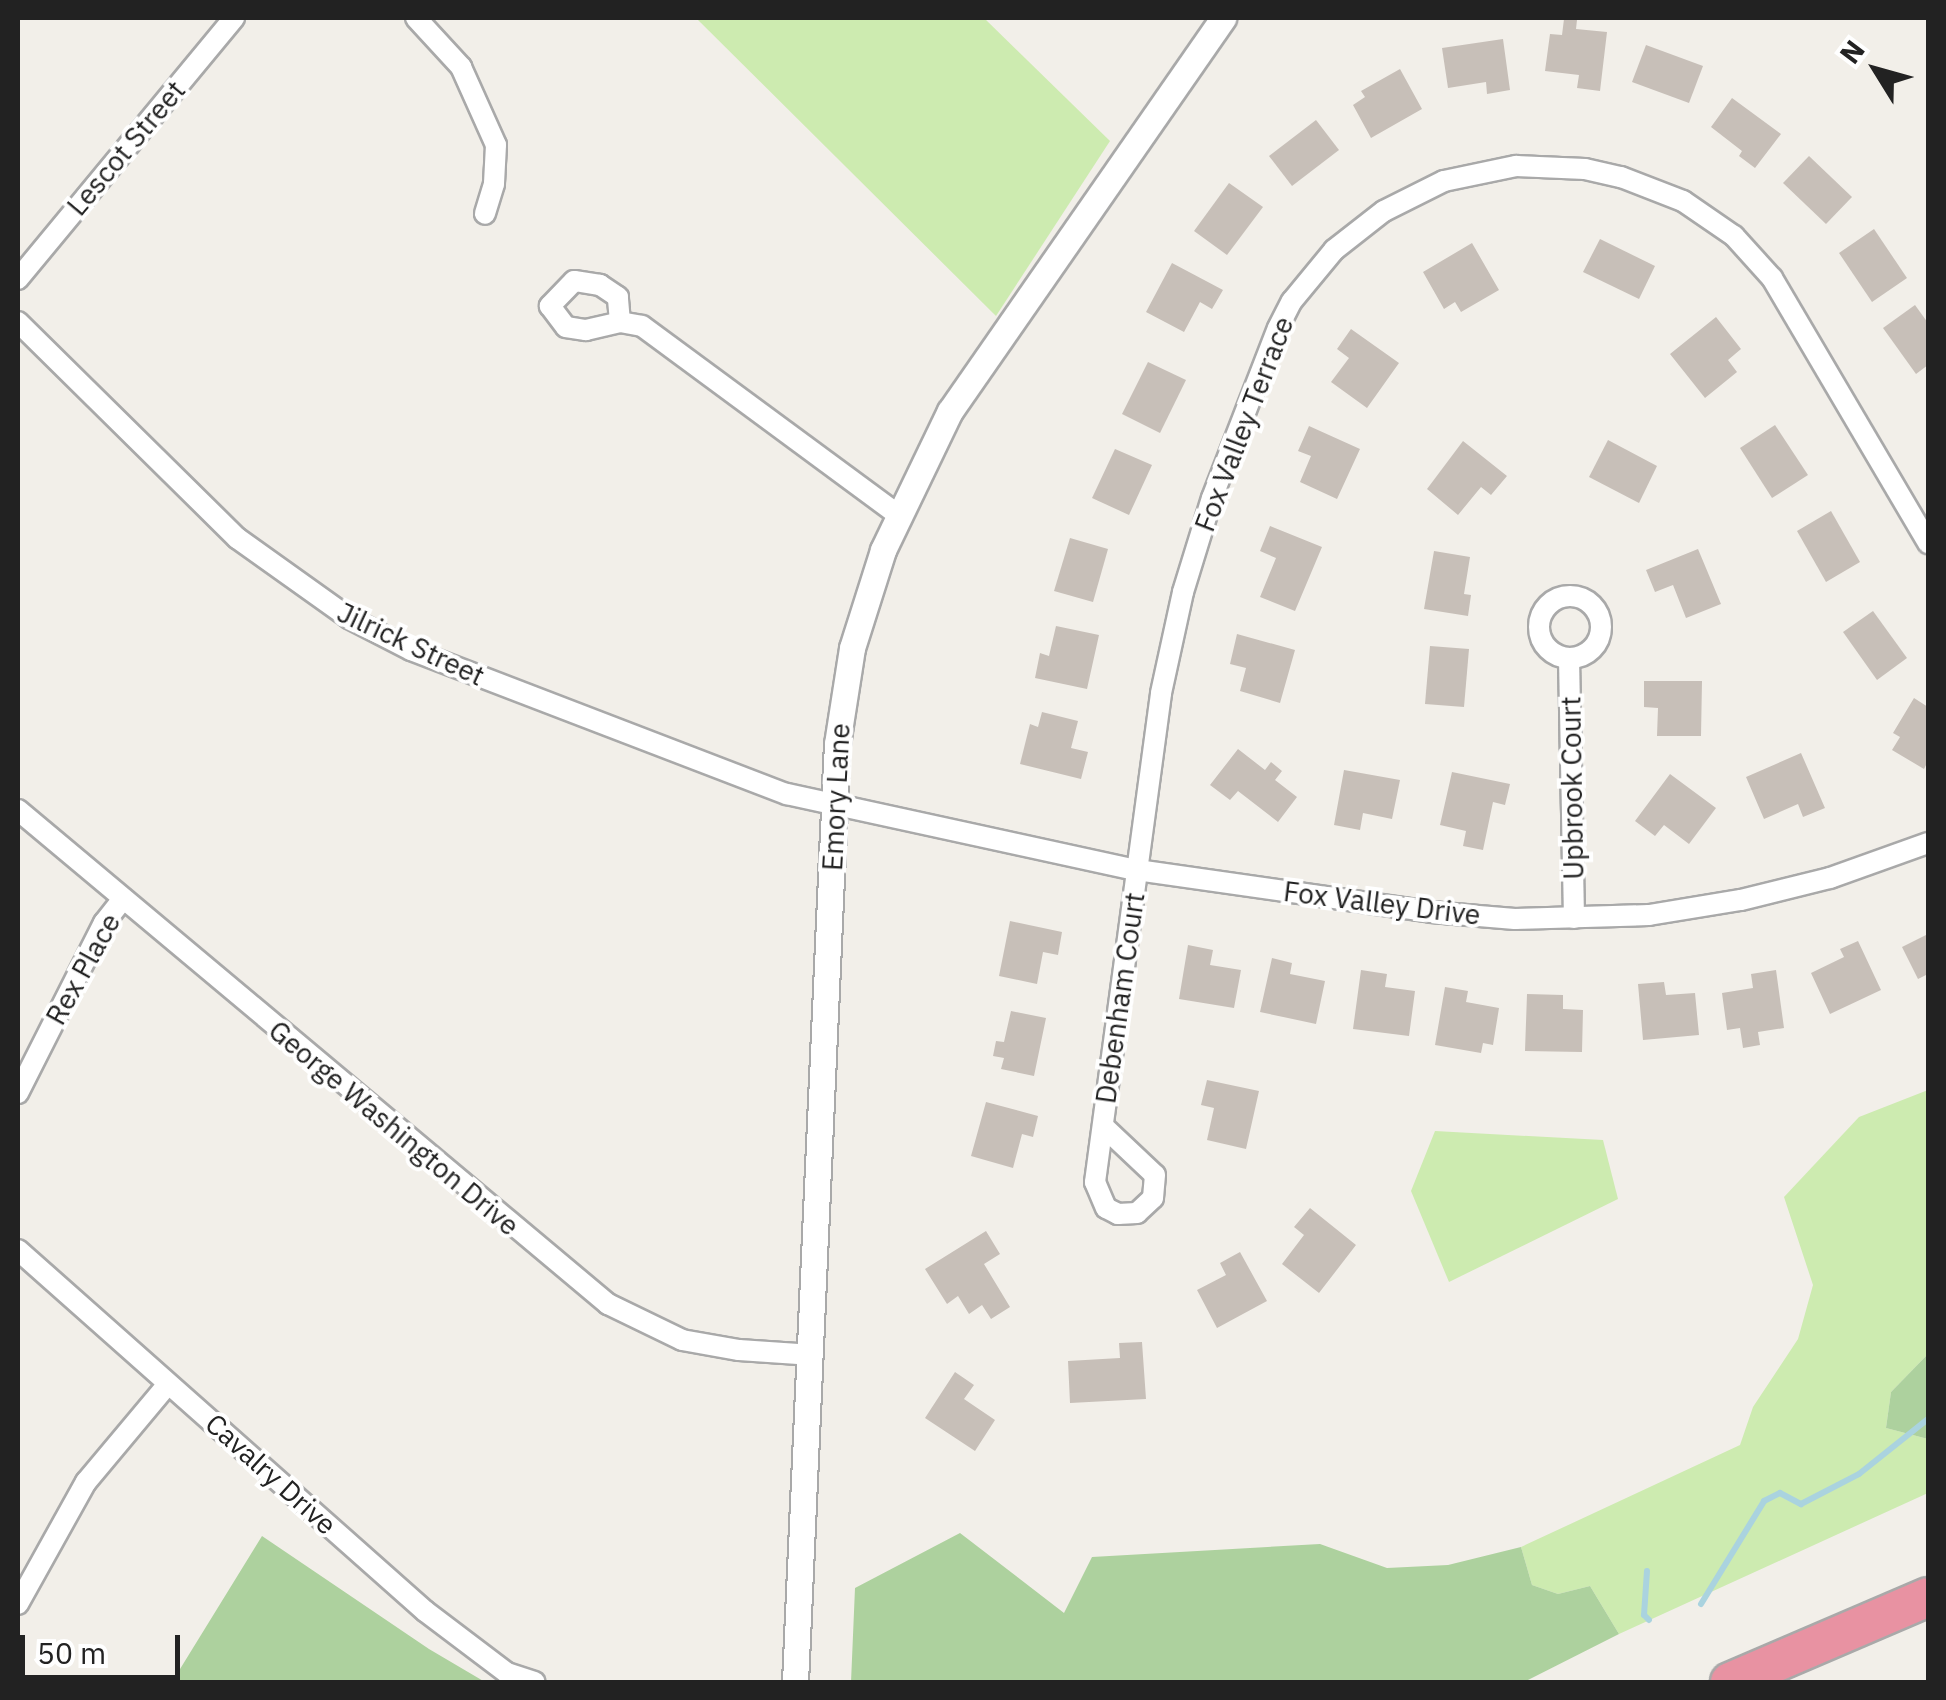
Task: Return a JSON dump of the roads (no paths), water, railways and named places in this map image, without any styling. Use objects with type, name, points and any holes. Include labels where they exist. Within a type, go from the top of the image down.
[{"type":"highway","points":[[1730,1682],[1928,1597]]},
{"type":"street","name":"Lescot Street","points":[[18,278],[234,18]]},
{"type":"street","points":[[416,18],[461,66],[496,146],[494,184],[486,214]]},
{"type":"street","name":"Emory Lane","points":[[796,1682],[834,803],[845,680],[872,582],[898,516],[967,384],[1223,18]]},
{"type":"street","name":"Fox Valley Terrace","points":[[1137,870],[1161,693],[1182,592],[1260,371],[1285,315],[1312,275],[1357,230],[1413,194],[1482,171],[1554,166],[1621,177],[1683,202],[1708,217],[1734,236],[1772,278],[1928,543]]},
{"type":"street","name":"Jilrick Street","points":[[18,322],[238,538],[349,618],[411,650],[757,784],[834,803]]},
{"type":"street","points":[[620,322],[642,326],[898,516]]},
{"type":"street","name":"Upbrook Court","points":[[1569,658],[1574,918]]},
{"type":"street","name":"Fox Valley Drive","points":[[834,803],[1137,870],[1431,912],[1574,918],[1649,914],[1741,900],[1830,878],[1928,843]]},
{"type":"street","name":"George Washington Drive","points":[[18,810],[608,1304],[682,1340],[813,1356]]},
{"type":"street","name":"Debenham Court","points":[[1103,1126],[1137,870]]},
{"type":"street","name":"Rex Place","points":[[18,1094],[104,923],[123,899]]},
{"type":"street","name":"Cavalry Drive","points":[[18,1250],[424,1611],[506,1673],[535,1682]]},
{"type":"street","points":[[18,1604],[86,1482],[168,1384]]},
{"type":"waterway","points":[[1701,1604],[1764,1501],[1780,1493],[1801,1504],[1859,1474],[1928,1419]]},
{"type":"waterway","points":[[1647,1571],[1644,1615],[1649,1620]]}]
